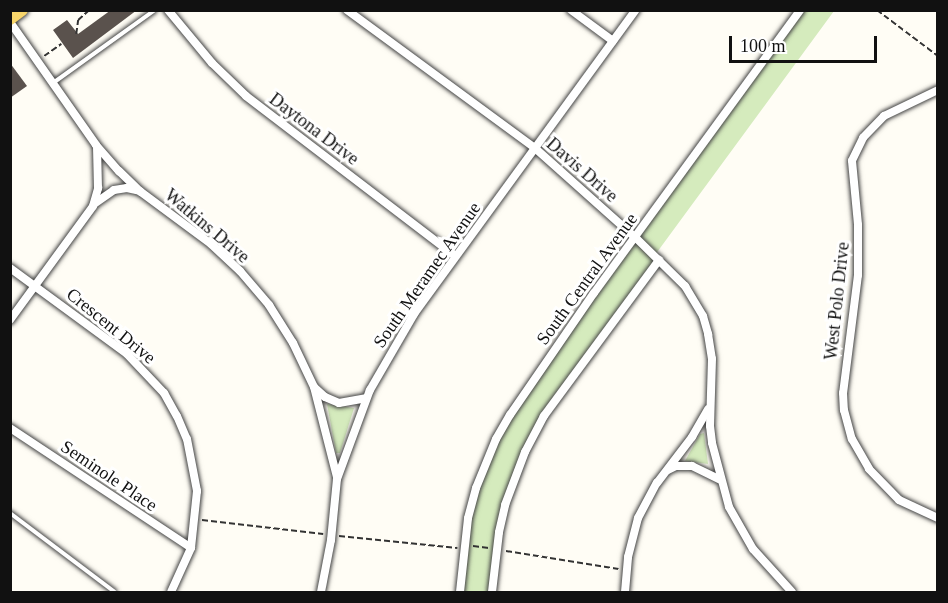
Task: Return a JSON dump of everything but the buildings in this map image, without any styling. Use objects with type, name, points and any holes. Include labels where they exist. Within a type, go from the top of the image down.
[{"type":"main road","points":[[10,20],[22,10]]},
{"type":"street","name":"Daytona Drive","points":[[168,10],[204,54],[246,96],[455,256]]},
{"type":"street","name":"Davis Drive","points":[[347,10],[536,149],[636,238],[685,286],[703,316],[712,359],[710,405],[712,443],[719,479],[729,507],[753,549],[792,592]]},
{"type":"street","points":[[571,10],[613,41]]},
{"type":"street","name":"South Meramec Avenue","points":[[321,592],[331,535],[337,479],[366,398],[414,314],[636,10]]},
{"type":"street","name":"South Central Avenue","points":[[460,592],[465,545],[476,488],[496,439],[510,415],[526,388],[800,10]]},
{"type":"street","name":"Watkins Drive","points":[[10,20],[96,145],[141,192],[211,244],[240,271],[275,315],[293,343],[314,387],[337,479]]},
{"type":"street","name":"West Polo Drive","points":[[938,90],[884,116],[863,138],[852,161],[858,225],[858,276],[843,393],[847,424],[869,469],[899,500],[938,518]]},
{"type":"street","points":[[93,206],[98,188],[96,145]]},
{"type":"street","points":[[10,320],[102,196],[114,190],[127,188],[141,192]]},
{"type":"street","points":[[492,592],[497,549],[514,478],[544,416],[659,260]]},
{"type":"street","name":"Crescent Drive","points":[[10,268],[127,354],[164,393],[187,440],[197,491],[196,519],[190,549],[171,592]]},
{"type":"street","points":[[314,387],[325,398],[339,403],[366,398]]},
{"type":"street","points":[[625,592],[626,570],[638,518],[646,501],[692,437],[710,405]]},
{"type":"street","name":"Seminole Place","points":[[10,428],[190,549]]},
{"type":"street","points":[[667,470],[676,466],[692,466],[719,479]]},
{"type":"lane","points":[[53,83],[155,10]]},
{"type":"lane","points":[[10,513],[115,592]]},
{"type":"path","points":[[76,34],[78,20],[85,11],[89,10]]},
{"type":"path","points":[[877,10],[938,56]]},
{"type":"path","points":[[37,61],[61,44]]},
{"type":"path","points":[[196,519],[455,548],[465,545],[626,570]]},
{"type":"green space","points":[[800,11],[834,11],[655,255],[659,260],[544,416],[505,505],[492,592],[460,592],[476,488],[510,415]]},
{"type":"green space","points":[[327,404],[354,408],[340,453],[336,453]]},
{"type":"green space","points":[[704,433],[708,464],[685,461],[700,434]]}]
